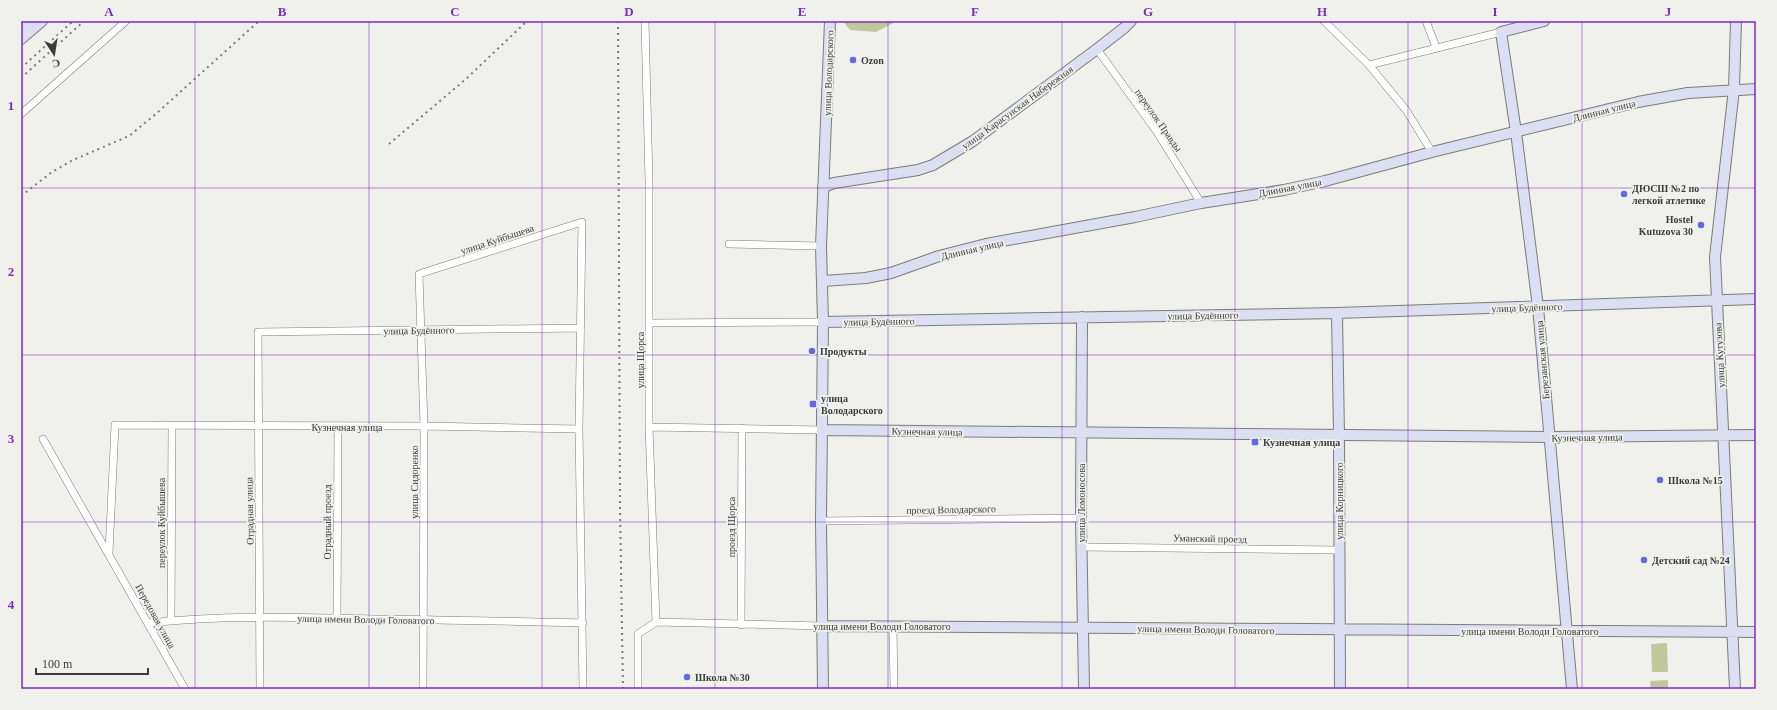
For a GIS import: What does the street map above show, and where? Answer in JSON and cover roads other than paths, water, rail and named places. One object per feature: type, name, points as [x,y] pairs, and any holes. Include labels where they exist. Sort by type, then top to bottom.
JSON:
[{"type":"street","points":[[21,28],[28,21]]},
{"type":"street","points":[[21,39],[42,21]]},
{"type":"street","points":[[21,114],[126,21]]},
{"type":"street","name":"улица Щорса","points":[[644,21],[649,182],[649,427],[656,622]]},
{"type":"street","name":"улица Володарского","points":[[823,689],[821,521],[823,281],[821,246],[830,21]]},
{"type":"street","name":"улица Карасунская Набережная","points":[[823,187],[834,183],[918,170],[933,165],[973,141],[1097,49],[1131,21]]},
{"type":"street","points":[[1324,21],[1369,64],[1406,110],[1432,152]]},
{"type":"street","points":[[1426,21],[1436,47]]},
{"type":"street","points":[[1369,64],[1544,21]]},
{"type":"street","name":"улица Кутузова","points":[[1735,689],[1734,631],[1715,257],[1734,89],[1736,21]]},
{"type":"street","name":"Березанская улица","points":[[1501,32],[1516,132],[1538,307],[1572,689]]},
{"type":"street","name":"переулок Правды","points":[[1097,49],[1157,132],[1201,203]]},
{"type":"street","name":"Длинная улица","points":[[823,281],[866,278],[891,273],[939,256],[986,244],[1135,217],[1201,203],[1284,190],[1638,102],[1688,93],[1734,89],[1756,89]]},
{"type":"street","name":"улица Куйбышева","points":[[419,274],[582,222],[580,328]]},
{"type":"street","points":[[729,244],[821,246]]},
{"type":"street","name":"улица Сидоренко","points":[[419,274],[424,426],[423,689]]},
{"type":"street","name":"улица Будённого","points":[[650,323],[823,322],[1337,313],[1756,299]]},
{"type":"street","name":"улица Корницкого","points":[[1337,313],[1340,689]]},
{"type":"street","name":"улица Ломоносова","points":[[1082,317],[1080,433],[1084,689]]},
{"type":"street","points":[[580,328],[579,429],[583,689]]},
{"type":"street","name":"улица Будённого","points":[[258,332],[580,328]]},
{"type":"street","name":"Отрадная улица","points":[[258,332],[260,689]]},
{"type":"street","name":"Кузнечная улица","points":[[109,553],[115,426],[424,426],[579,429]]},
{"type":"street","name":"переулок Куйбышева","points":[[171,620],[172,426]]},
{"type":"street","name":"Отрадный проезд","points":[[337,618],[338,427]]},
{"type":"street","name":"Кузнечная улица","points":[[649,427],[1080,433],[1549,437],[1756,435]]},
{"type":"street","name":"проезд Щорса","points":[[741,625],[742,428]]},
{"type":"street","name":"Передовая улица","points":[[43,439],[185,689]]},
{"type":"street","name":"проезд Володарского","points":[[821,521],[1081,518]]},
{"type":"street","name":"Уманский проезд","points":[[1081,547],[1339,550]]},
{"type":"street","name":"улица имени Володи Головатого","points":[[148,623],[171,620],[337,618],[583,624]]},
{"type":"street","points":[[638,689],[638,634],[656,622]]},
{"type":"street","name":"улица имени Володи Головатого","points":[[656,622],[741,625],[893,627],[1756,632]]},
{"type":"street","points":[[893,627],[894,689]]},
{"type":"railway","points":[[21,68],[73,21]]},
{"type":"railway","points":[[21,78],[84,21]]},
{"type":"railway","points":[[21,196],[52,172],[73,160],[129,136],[157,113],[259,21]]},
{"type":"railway","points":[[389,144],[466,79],[527,21]]},
{"type":"railway","points":[[618,21],[620,508],[623,689]]},
{"type":"place","name":"Ozon","points":[[853,60]]},
{"type":"place","name":"ДЮСШ №2 по легкой атлетике","points":[[1624,194]]},
{"type":"place","name":"Hostel Kutuzova 30","points":[[1701,225]]},
{"type":"place","name":"Продукты","points":[[812,351]]},
{"type":"place","name":"улица Володарского","points":[[813,404]]},
{"type":"place","name":"Кузнечная улица","points":[[1255,442]]},
{"type":"place","name":"Школа №15","points":[[1660,480]]},
{"type":"place","name":"Детский сад №24","points":[[1644,560]]},
{"type":"place","name":"Школа №30","points":[[687,677]]}]
